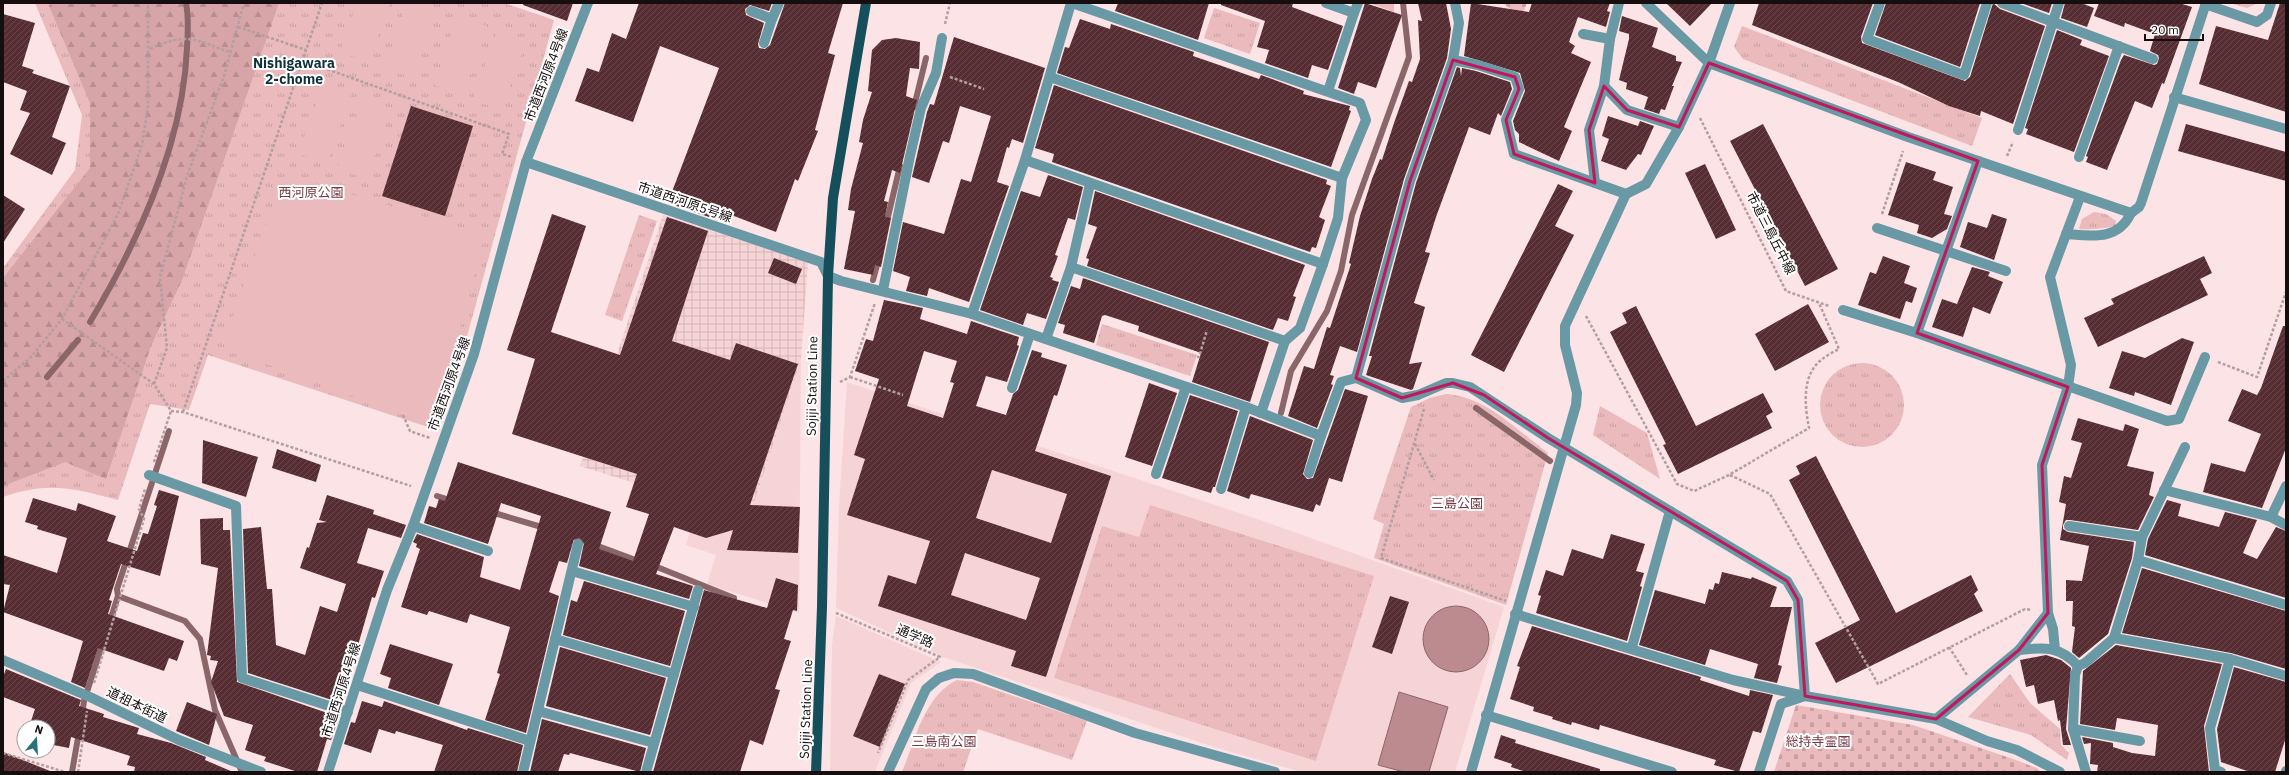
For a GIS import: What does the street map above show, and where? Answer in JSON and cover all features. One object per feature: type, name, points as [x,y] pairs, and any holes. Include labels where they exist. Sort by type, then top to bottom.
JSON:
[{"type":"main road","name":"Sojiji Station Line","points":[[816,772],[822,607],[828,276],[834,198],[866,3]]},
{"type":"street","name":"市道西河原4号線","points":[[328,772],[387,590],[413,526],[424,490],[474,354],[526,162],[588,3]]},
{"type":"street","points":[[764,43],[779,3]]},
{"type":"street","points":[[972,314],[1025,160],[1071,3],[1360,103],[1366,120],[1342,178],[1338,218],[1324,264],[1300,328],[1285,341],[1261,413]]},
{"type":"street","points":[[1326,3],[1356,8],[1328,91]]},
{"type":"street","points":[[1356,378],[1410,181],[1453,60],[1459,23],[1455,3]]},
{"type":"street","points":[[1595,183],[1589,130],[1604,86],[1610,40],[1619,3]]},
{"type":"street","points":[[1646,3],[1709,63],[1908,137],[2080,197],[2131,213]]},
{"type":"street","points":[[1471,772],[1563,445],[1576,405],[1577,393],[1565,345],[1565,326],[1576,298],[1626,194],[1646,184],[1679,127],[1709,63],[1730,3]]},
{"type":"street","points":[[1880,3],[1867,39],[1964,74],[1987,3]]},
{"type":"street","points":[[2002,3],[2153,59]]},
{"type":"street","points":[[2018,130],[2059,3]]},
{"type":"street","points":[[2066,234],[2101,237],[2113,233],[2128,220],[2131,213],[2139,208],[2174,96],[2206,4],[2257,22],[2266,15],[2271,3]]},
{"type":"street","points":[[751,12],[772,19]]},
{"type":"street","points":[[1583,34],[1610,40]]},
{"type":"street","points":[[883,290],[919,115],[936,73],[942,38]]},
{"type":"street","points":[[2079,157],[2119,46]]},
{"type":"street","points":[[1453,60],[1478,65],[1515,78],[1519,89],[1506,120],[1514,154],[1626,194]]},
{"type":"street","points":[[1050,77],[1342,178]]},
{"type":"street","points":[[1604,86],[1627,110],[1679,127]]},
{"type":"street","points":[[2174,96],[2286,129]]},
{"type":"street","points":[[1025,160],[1090,184],[1324,264]]},
{"type":"street","points":[[1917,333],[1978,161]]},
{"type":"street","name":"市道西河原5号線","points":[[526,162],[821,262],[828,276]]},
{"type":"street","points":[[1046,340],[1071,267],[1090,184]]},
{"type":"street","points":[[2055,650],[2053,629],[2048,613],[2042,465],[2068,387],[2071,365],[2050,277],[2080,197]]},
{"type":"street","points":[[1877,228],[2006,272]]},
{"type":"street","points":[[1071,267],[1285,341]]},
{"type":"street","points":[[828,276],[972,314],[1186,386],[1321,436]]},
{"type":"street","points":[[1843,310],[1917,333],[2167,421],[2179,419],[2205,357]]},
{"type":"street","points":[[1012,388],[1030,334]]},
{"type":"street","points":[[1309,473],[1341,382],[1356,378],[1402,398],[1408,398],[1446,383],[1453,382],[1470,387],[1670,511],[1787,581],[1798,600],[1805,696]]},
{"type":"street","points":[[1156,474],[1186,386]]},
{"type":"street","points":[[1221,489],[1246,407]]},
{"type":"street","points":[[2078,666],[2085,663],[2114,638],[2138,560],[2142,537],[2185,447]]},
{"type":"street","points":[[149,474],[236,506],[242,678],[348,712]]},
{"type":"street","points":[[2271,517],[2286,486]]},
{"type":"street","points":[[2164,490],[2271,517],[2286,524]]},
{"type":"street","points":[[1632,647],[1670,511]]},
{"type":"street","points":[[413,526],[488,552]]},
{"type":"street","points":[[2068,526],[2142,537]]},
{"type":"street","points":[[523,772],[578,544]]},
{"type":"street","points":[[2138,560],[2286,605]]},
{"type":"street","points":[[572,571],[694,606]]},
{"type":"street","points":[[646,772],[698,590]]},
{"type":"street","points":[[1517,610],[1733,680],[1805,696],[1936,719],[1987,741],[2017,750],[2060,772]]},
{"type":"street","points":[[1936,719],[2019,650],[2048,613]]},
{"type":"street","points":[[2114,638],[2230,659],[2286,676]]},
{"type":"street","points":[[555,639],[674,674]]},
{"type":"street","points":[[2019,650],[2040,647],[2055,650],[2069,656],[2078,666]]},
{"type":"street","points":[[2221,772],[2215,770],[2210,728],[2230,659]]},
{"type":"street","name":"道祖本街道","points":[[3,660],[89,696],[179,740],[261,772]]},
{"type":"street","points":[[2078,666],[2075,676],[2073,729],[2086,772]]},
{"type":"street","points":[[888,772],[926,689],[939,678],[954,673],[973,674],[1135,733],[1275,772]]},
{"type":"street","points":[[357,684],[530,741]]},
{"type":"street","points":[[1759,772],[1781,704],[1805,696]]},
{"type":"street","points":[[538,711],[654,743]]},
{"type":"street","points":[[1486,715],[1672,772]]},
{"type":"street","points":[[2073,729],[2140,741]]},
{"type":"path","points":[[3,381],[31,358],[62,319],[118,214],[142,144],[148,106],[150,49],[148,3]]},
{"type":"path","points":[[154,384],[167,348],[160,277],[187,176],[232,53],[244,3]]},
{"type":"path","points":[[183,412],[304,61],[306,50],[322,3]]},
{"type":"path","points":[[942,38],[950,3]]},
{"type":"path","points":[[238,27],[306,50]]},
{"type":"path","points":[[150,49],[167,40],[184,37],[200,41],[232,53]]},
{"type":"path","points":[[304,61],[509,134],[502,154],[526,162]]},
{"type":"path","points":[[936,73],[984,89]]},
{"type":"path","name":"市道三島丘中線","points":[[1691,102],[1786,291],[1843,310]]},
{"type":"path","points":[[2001,169],[2018,130]]},
{"type":"path","points":[[1877,228],[1908,137]]},
{"type":"path","points":[[825,390],[850,377],[879,292],[883,290]]},
{"type":"path","points":[[2205,357],[2257,377],[2286,292]]},
{"type":"path","points":[[1576,298],[1677,484],[1694,491],[1729,475],[1809,428],[1805,402],[1807,381],[1819,361],[1839,349],[1820,303]]},
{"type":"path","points":[[1197,357],[1199,357],[1212,316]]},
{"type":"path","points":[[62,319],[154,384],[171,411]]},
{"type":"path","points":[[850,377],[903,394]]},
{"type":"path","points":[[1428,391],[1381,558],[1517,610]]},
{"type":"path","points":[[171,411],[183,412],[424,490]]},
{"type":"path","points":[[78,772],[89,696],[144,519],[139,509],[149,474],[171,411]]},
{"type":"path","points":[[403,415],[410,430],[442,442]]},
{"type":"path","points":[[1414,444],[1434,480]]},
{"type":"path","points":[[1729,475],[1770,494],[1878,684],[2025,609],[2048,613]]},
{"type":"path","name":"通学路","points":[[822,607],[940,657],[908,680],[877,758]]},
{"type":"path","points":[[1949,647],[1974,688]]},
{"type":"path","points":[[3,753],[64,772]]},
{"type":"highlighted area","points":[[1453,60],[1515,77],[1519,89],[1506,120],[1514,154],[1595,183],[1589,130],[1604,86],[1627,110],[1679,127],[1709,63],[1978,161],[1917,333],[2068,387],[2042,465],[2048,613],[2019,650],[1936,719],[1805,696],[1798,600],[1787,581],[1548,438],[1484,395],[1453,383],[1402,398],[1356,378],[1410,181]]},
{"type":"shaded area","points":[[663,215],[808,262],[801,359],[749,519],[580,466]]},
{"type":"shaded area","points":[[801,359],[799,613],[707,584],[716,555],[686,545],[699,503],[749,519]]},
{"type":"shaded area","points":[[847,382],[1260,520],[1504,607],[1455,772],[1301,772],[1214,747],[943,657],[836,608],[839,506]]},
{"type":"shaded area","points":[[1456,606],[1468,609],[1479,616],[1486,627],[1489,639],[1486,651],[1479,662],[1468,669],[1456,672],[1444,669],[1433,662],[1426,651],[1423,639],[1426,627],[1433,616],[1444,609]]},
{"type":"shaded area","points":[[836,616],[941,662],[911,683],[875,772],[830,772],[832,645]]},
{"type":"shaded area","points":[[1399,692],[1448,707],[1429,772],[1404,772],[1378,765]]},
{"type":"green space","name":"西河原公園","points":[[35,3],[504,3],[554,20],[460,362],[437,430],[208,355],[189,410],[150,404],[118,500],[88,492],[60,488],[33,489],[3,497],[3,268],[75,170],[82,115]]},
{"type":"green space","points":[[51,3],[279,3],[182,280],[151,346],[106,479],[65,462],[3,486],[3,278],[90,168],[90,103],[49,6]]},
{"type":"green space","points":[[357,3],[390,3],[369,62],[340,52]]},
{"type":"green space","points":[[407,3],[422,3],[438,8],[413,78],[384,68]]},
{"type":"green space","points":[[1370,3],[1394,3],[1394,12]]},
{"type":"green space","points":[[1503,3],[1527,3],[1521,18]]},
{"type":"green space","points":[[2230,3],[2258,3],[2247,8]]},
{"type":"green space","points":[[1214,8],[1260,23],[1250,54],[1204,38]]},
{"type":"green space","points":[[458,16],[487,26],[463,95],[434,85]]},
{"type":"green space","points":[[1742,26],[1982,118],[1972,146],[1743,59],[1734,47]]},
{"type":"green space","points":[[497,31],[526,41],[502,110],[473,100]]},
{"type":"green space","points":[[323,85],[351,95],[327,164],[298,154]]},
{"type":"green space","points":[[362,99],[391,110],[366,179],[337,169]]},
{"type":"green space","points":[[285,174],[485,235],[460,328],[430,421],[403,415],[234,352],[227,331]]},
{"type":"green space","points":[[2094,212],[2106,214],[2116,221],[2115,226],[2097,229],[2079,229],[2082,219]]},
{"type":"green space","points":[[639,215],[657,221],[622,321],[605,315]]},
{"type":"green space","points":[[1102,324],[1197,355],[1190,376],[1096,345]]},
{"type":"green space","points":[[1862,363],[1878,366],[1892,375],[1901,389],[1904,405],[1901,421],[1892,435],[1878,444],[1862,447],[1846,444],[1832,435],[1823,421],[1820,405],[1823,389],[1832,375],[1846,366]]},
{"type":"green space","name":"三島公園","points":[[1446,394],[1460,396],[1488,408],[1513,425],[1548,453],[1506,605],[1374,558],[1384,524],[1373,519],[1411,407],[1430,398]]},
{"type":"green space","points":[[1600,406],[1647,433],[1660,479],[1593,435]]},
{"type":"green space","points":[[1150,505],[1374,576],[1316,761],[1054,678],[1102,526],[1139,537]]},
{"type":"green space","points":[[2010,674],[2030,703],[2060,729],[2061,745],[2069,753],[2067,760],[2031,735],[1968,717]]},
{"type":"green space","name":"三島南公園","points":[[957,680],[973,682],[1087,721],[1072,760],[978,729],[963,772],[902,772],[916,733],[929,708],[936,697],[946,687]]},
{"type":"green space","name":"総持寺霊園","points":[[1796,705],[1913,725],[2013,759],[2037,768],[2041,772],[1774,772]]},
{"type":"building","points":[[523,3],[573,3],[567,21],[523,5]]},
{"type":"building","points":[[639,3],[772,3],[769,11],[750,5],[745,9],[746,15],[764,23],[758,44],[759,48],[765,49],[770,45],[785,3],[843,3],[828,53],[835,55],[815,130],[818,131],[798,181],[795,179],[776,232],[721,211],[719,215],[714,213],[712,218],[671,204],[673,198],[670,197],[719,68],[660,46],[633,122],[575,101],[587,68],[599,72],[612,33],[626,39]]},
{"type":"building","points":[[1118,3],[1209,3],[1198,40],[1115,11]]},
{"type":"building","points":[[1221,3],[1293,3],[1292,7],[1343,26],[1328,70],[1312,65],[1308,78],[1265,63],[1269,50],[1257,47],[1265,21],[1221,5]]},
{"type":"building","points":[[1365,3],[1402,15],[1376,88],[1358,82],[1354,94],[1338,88]]},
{"type":"building","points":[[1418,3],[1446,3],[1451,29],[1447,58],[1404,179],[1357,352],[1340,346],[1330,375],[1334,376],[1331,384],[1333,385],[1317,428],[1288,416],[1304,366],[1314,369],[1327,327],[1330,328],[1351,264],[1349,263],[1360,216],[1372,179],[1380,159],[1382,160],[1409,81],[1412,82],[1420,59],[1418,20],[1422,21]]},
{"type":"building","points":[[1471,3],[1529,12],[1532,3],[1610,3],[1607,11],[1610,12],[1606,27],[1578,17],[1569,42],[1575,46],[1571,53],[1591,62],[1564,127],[1572,131],[1559,161],[1519,142],[1519,134],[1515,130],[1513,121],[1525,91],[1520,73],[1464,56]]},
{"type":"building","points":[[1666,3],[1712,3],[1690,26]]},
{"type":"building","points":[[1759,3],[1873,3],[1861,37],[1862,43],[1965,81],[1970,77],[1993,3],[2000,9],[2045,26],[2013,124],[1981,111],[1980,116],[1949,106],[1898,82],[1752,25]]},
{"type":"building","points":[[1886,3],[1980,3],[1960,67],[1875,35]]},
{"type":"building","points":[[2021,3],[2052,3],[2049,13]]},
{"type":"building","points":[[2065,3],[2081,3],[2094,8],[2087,27],[2061,18]]},
{"type":"building","points":[[2099,3],[2179,3],[2192,7],[2164,84],[2162,83],[2152,108],[2135,101],[2107,170],[2086,162],[2088,157],[2086,156],[2121,60],[2124,55],[2154,65],[2157,64],[2159,58],[2158,55],[2150,51],[2155,34],[2125,23],[2124,27],[2094,16]]},
{"type":"building","points":[[2280,3],[2286,3],[2286,112],[2199,84],[2216,26],[2268,40]]},
{"type":"building","points":[[3,14],[35,23],[22,66],[34,70],[32,73],[70,86],[52,137],[66,143],[52,175],[10,154],[30,113],[20,110],[27,91],[3,82]]},
{"type":"building","points":[[1622,16],[1658,28],[1652,47],[1676,56],[1676,61],[1682,62],[1672,86],[1674,86],[1665,110],[1661,109],[1659,114],[1644,109],[1648,97],[1626,89],[1627,83],[1619,80],[1629,39],[1629,34],[1619,31]]},
{"type":"building","points":[[1080,19],[1110,29],[1111,24],[1194,52],[1193,56],[1259,79],[1261,75],[1304,91],[1303,94],[1350,106],[1349,110],[1351,111],[1331,167],[1057,73],[1065,47],[1069,48]]},
{"type":"building","points":[[2057,30],[2082,40],[2080,45],[2109,56],[2074,152],[2026,134],[2028,129],[2025,128]]},
{"type":"building","points":[[954,37],[1045,68],[1023,143],[1012,139],[1009,148],[1007,147],[997,182],[1009,186],[969,302],[929,288],[927,296],[906,291],[910,277],[893,271],[903,222],[944,234],[961,179],[971,182],[991,116],[960,106],[949,143],[943,141],[929,183],[912,177],[927,112],[930,104],[934,105]]},
{"type":"building","points":[[896,38],[920,42],[919,69],[910,68],[906,96],[917,100],[900,173],[892,170],[884,201],[888,202],[885,217],[891,218],[881,267],[875,265],[873,275],[844,269],[855,211],[848,210],[851,189],[863,143],[859,142],[863,120],[872,92],[868,91],[872,50],[882,40]]},
{"type":"building","points":[[1457,67],[1460,68],[1461,76],[1462,68],[1476,71],[1510,82],[1512,89],[1501,116],[1498,113],[1490,135],[1469,127],[1436,217],[1425,252],[1430,253],[1414,303],[1425,307],[1409,364],[1422,362],[1413,389],[1411,390],[1366,375],[1372,356],[1369,356],[1416,183]]},
{"type":"building","points":[[1054,85],[1327,180],[1326,184],[1331,186],[1319,217],[1325,220],[1316,248],[1312,247],[1310,252],[1052,162],[1054,154],[1035,148]]},
{"type":"building","points":[[411,106],[473,126],[445,216],[382,196]]},
{"type":"building","points":[[1608,116],[1638,126],[1640,121],[1654,126],[1641,155],[1638,154],[1626,170],[1601,161],[1609,139],[1602,136]]},
{"type":"building","points":[[1763,124],[1838,269],[1805,286],[1730,141]]},
{"type":"building","points":[[2186,124],[2286,152],[2286,181],[2178,151]]},
{"type":"building","points":[[1906,162],[1936,172],[1933,180],[1953,187],[1944,214],[1952,216],[1947,229],[1932,238],[1917,233],[1919,225],[1888,215]]},
{"type":"building","points":[[1705,164],[1736,230],[1716,239],[1685,173]]},
{"type":"building","points":[[1048,175],[1083,187],[1075,220],[1068,218],[1055,255],[1058,256],[1050,277],[1053,278],[1052,280],[1059,282],[1046,319],[1027,313],[1023,325],[980,310],[1021,191],[1040,197]]},
{"type":"building","points":[[1558,184],[1573,191],[1555,226],[1574,235],[1504,372],[1471,355]]},
{"type":"building","points":[[1095,191],[1305,265],[1293,296],[1296,297],[1288,321],[1278,318],[1273,330],[1087,266],[1089,259],[1086,258],[1097,227],[1088,224]]},
{"type":"building","points":[[3,195],[25,209],[3,243]]},
{"type":"building","points":[[552,214],[586,226],[551,332],[620,355],[667,217],[708,231],[672,341],[730,360],[736,343],[798,364],[750,505],[800,507],[798,553],[727,550],[733,530],[706,538],[674,527],[656,574],[693,586],[689,599],[579,566],[584,543],[580,538],[574,539],[567,563],[559,561],[549,592],[559,596],[526,733],[485,720],[500,674],[497,673],[510,627],[470,614],[467,623],[429,611],[427,615],[401,607],[420,549],[416,547],[417,544],[413,542],[417,534],[484,557],[480,577],[520,590],[541,516],[501,503],[488,544],[424,523],[429,506],[436,508],[439,499],[445,501],[458,462],[611,512],[599,549],[633,561],[649,514],[626,507],[637,474],[512,434],[535,359],[507,350]]},
{"type":"building","points":[[1992,214],[2007,219],[1994,260],[1960,247],[1968,222],[1987,228]]},
{"type":"building","points":[[1883,256],[1910,266],[1904,283],[1917,288],[1912,303],[1906,301],[1900,319],[1858,305],[1870,272],[1876,274]]},
{"type":"building","points":[[2204,256],[2212,273],[2200,279],[2208,295],[2098,347],[2084,318],[2114,304],[2111,299]]},
{"type":"building","points":[[774,258],[802,269],[796,284],[768,273]]},
{"type":"building","points":[[1972,267],[1990,272],[1988,276],[2003,282],[1990,314],[1973,307],[1963,337],[1932,327],[1942,299],[1957,304]]},
{"type":"building","points":[[1083,278],[1269,342],[1250,402],[1192,382],[1201,353],[1138,331],[1139,326],[1105,315],[1102,316],[1094,343],[1063,333],[1065,325],[1058,323],[1071,286],[1080,289]]},
{"type":"building","points":[[884,300],[923,308],[920,319],[967,334],[971,321],[1019,337],[1017,345],[1019,346],[1007,382],[986,376],[976,406],[1006,415],[1013,394],[1018,390],[1032,350],[1042,353],[1041,357],[1067,365],[1057,396],[1054,395],[1035,451],[1111,476],[1046,677],[1011,666],[1016,651],[878,606],[888,575],[916,584],[930,541],[847,515],[865,459],[854,455],[879,379],[855,371],[866,339],[873,341]],"holes":[[[924,351],[957,361],[950,382],[954,383],[943,418],[907,406]],[[992,470],[1067,494],[1051,543],[976,518]],[[965,553],[1040,578],[1026,620],[951,595]]]},
{"type":"building","points":[[1808,304],[1829,342],[1775,371],[1755,334]]},
{"type":"building","points":[[1636,306],[1696,426],[1763,393],[1773,412],[1766,416],[1772,428],[1678,474],[1663,445],[1666,444],[1610,332],[1627,323],[1622,313]]},
{"type":"building","points":[[2283,326],[2286,326],[2286,448],[2262,508],[2203,492],[2211,463],[2245,472],[2261,434],[2228,421],[2242,389],[2257,395],[2261,388]]},
{"type":"building","points":[[2182,338],[2194,342],[2171,405],[2135,392],[2134,396],[2109,388],[2122,351],[2145,358]]},
{"type":"building","points":[[1149,383],[1177,393],[1152,466],[1125,457]]},
{"type":"building","points":[[1345,389],[1368,396],[1342,482],[1329,478],[1320,506],[1316,504],[1313,512],[1251,494],[1249,499],[1227,491],[1250,416],[1313,440],[1303,474],[1307,479],[1313,478]]},
{"type":"building","points":[[1190,395],[1238,411],[1215,487],[1213,487],[1211,493],[1162,478]]},
{"type":"building","points":[[2078,418],[2123,431],[2125,424],[2139,429],[2127,466],[2154,472],[2149,495],[2154,497],[2138,530],[2070,520],[2066,520],[2063,525],[2063,529],[2068,532],[2134,542],[2132,558],[2108,634],[2079,658],[2072,652],[2075,627],[2072,626],[2073,601],[2066,601],[2066,580],[2082,581],[2089,546],[2060,540],[2066,504],[2059,502],[2064,476],[2071,478],[2082,443],[2071,440]]},
{"type":"building","points":[[203,440],[258,457],[246,497],[202,483]]},
{"type":"building","points":[[277,449],[321,465],[316,482],[272,468]]},
{"type":"building","points":[[1816,456],[1896,613],[1971,575],[1978,590],[1974,594],[1983,611],[1836,683],[1815,643],[1860,620],[1789,480],[1800,474],[1796,466]]},
{"type":"building","points":[[159,490],[179,496],[160,576],[121,564],[109,600],[112,601],[108,614],[184,641],[177,661],[169,658],[164,671],[98,648],[85,688],[71,682],[83,641],[3,612],[10,585],[3,584],[3,555],[57,573],[67,538],[37,529],[38,526],[25,522],[33,498],[76,511],[78,503],[116,516],[107,541],[137,551],[143,533],[148,534],[157,506],[154,505]]},
{"type":"building","points":[[327,495],[374,510],[373,514],[406,525],[401,538],[368,528],[357,563],[384,571],[375,598],[372,597],[356,652],[348,649],[332,700],[248,673],[243,529],[261,527],[267,589],[272,589],[276,645],[305,655],[320,606],[337,612],[346,584],[300,568],[307,547],[309,548],[317,523],[327,522],[319,520]]},
{"type":"building","points":[[2167,500],[2181,504],[2178,516],[2219,527],[2225,512],[2257,520],[2243,553],[2257,559],[2276,527],[2286,531],[2286,598],[2145,555],[2148,539]]},
{"type":"building","points":[[223,518],[223,530],[230,530],[237,682],[339,717],[331,740],[327,739],[317,772],[298,772],[264,761],[266,757],[245,750],[253,725],[224,716],[211,682],[218,661],[210,660],[211,656],[207,655],[218,568],[201,564],[200,519]]},
{"type":"building","points":[[1611,534],[1645,544],[1636,571],[1644,573],[1640,586],[1642,587],[1627,641],[1536,613],[1541,596],[1538,595],[1546,570],[1563,576],[1572,549],[1603,559]]},
{"type":"building","points":[[2142,568],[2286,611],[2286,669],[2231,653],[2122,633]]},
{"type":"building","points":[[1722,572],[1751,579],[1752,577],[1777,587],[1770,607],[1792,607],[1778,665],[1782,666],[1777,683],[1754,678],[1758,664],[1710,649],[1705,665],[1639,645],[1655,590],[1705,604],[1709,589],[1713,590],[1715,583],[1719,584]]},
{"type":"building","points":[[776,578],[798,585],[797,611],[793,610],[784,639],[791,641],[775,689],[780,690],[763,745],[750,740],[740,772],[653,772],[704,590],[767,608]]},
{"type":"building","points":[[584,581],[685,611],[670,666],[563,635],[571,600],[577,602]]},
{"type":"building","points":[[1390,596],[1409,602],[1392,654],[1372,647]]},
{"type":"building","points":[[1532,626],[1701,677],[1700,680],[1749,696],[1750,690],[1773,695],[1761,733],[1753,731],[1739,772],[1714,765],[1716,760],[1600,725],[1599,730],[1572,722],[1571,725],[1552,719],[1553,717],[1533,711],[1534,707],[1510,699],[1520,667],[1517,666]]},
{"type":"building","points":[[390,644],[453,664],[439,705],[388,688],[391,678],[380,674]]},
{"type":"building","points":[[2116,645],[2222,664],[2204,726],[2209,772],[2097,772],[2098,765],[2090,764],[2091,743],[2084,744],[2082,737],[2113,743],[2113,747],[2132,753],[2155,756],[2158,725],[2117,718],[2115,730],[2080,724],[2083,671]]},
{"type":"building","points":[[560,647],[666,678],[650,735],[546,706]]},
{"type":"building","points":[[2046,655],[2061,660],[2071,668],[2066,729],[2071,745],[2063,745],[2060,720],[2058,721],[2054,700],[2038,704],[2034,685],[2026,687],[2020,660]]},
{"type":"building","points":[[2234,667],[2286,682],[2286,737],[2275,772],[2250,772],[2221,762],[2217,729]]},
{"type":"building","points":[[6,669],[81,700],[79,706],[104,714],[103,717],[139,728],[137,734],[171,743],[206,757],[205,760],[233,772],[134,772],[135,767],[127,765],[130,756],[71,737],[69,748],[56,746],[56,719],[32,719],[35,709],[3,697],[3,677]]},
{"type":"building","points":[[879,674],[905,684],[880,747],[853,736]]},
{"type":"building","points":[[362,701],[382,707],[384,701],[467,730],[468,728],[523,745],[517,772],[434,772],[443,745],[396,731],[395,734],[379,729],[371,753],[344,744],[351,722],[355,723]]},
{"type":"building","points":[[187,702],[217,714],[209,745],[176,731]]},
{"type":"building","points":[[542,719],[646,748],[640,772],[570,753],[569,755],[564,754],[558,772],[530,772]]},
{"type":"building","points":[[1501,735],[1516,740],[1515,743],[1600,769],[1600,772],[1526,772],[1511,767],[1512,764],[1494,758]]},
{"type":"building","points":[[3,752],[16,757],[16,759],[20,759],[50,771],[50,772],[3,772]]},
{"type":"waterway","points":[[90,322],[125,259],[141,225],[155,191],[167,155],[177,120],[184,84],[188,31],[188,14],[186,3]]},
{"type":"waterway","points":[[1281,413],[1291,371],[1327,311],[1341,271],[1352,215],[1409,57],[1403,3]]},
{"type":"waterway","points":[[914,107],[926,58]]},
{"type":"waterway","points":[[886,225],[900,166]]},
{"type":"waterway","points":[[873,280],[879,258]]},
{"type":"waterway","points":[[47,377],[78,340]]},
{"type":"waterway","points":[[1476,408],[1550,461]]},
{"type":"waterway","points":[[110,621],[118,596],[117,589],[169,431]]},
{"type":"waterway","points":[[437,496],[453,501]]},
{"type":"waterway","points":[[491,512],[545,528]]},
{"type":"waterway","points":[[571,536],[641,562]]},
{"type":"waterway","points":[[652,565],[734,598],[732,606]]},
{"type":"waterway","points":[[118,596],[185,621],[200,639],[215,710],[242,772]]},
{"type":"waterway","points":[[82,715],[84,701],[103,642]]},
{"type":"waterway","points":[[72,772],[79,732]]},
{"type":"district","name":"Nishigawara 2-chome","points":[[294,72]]}]
